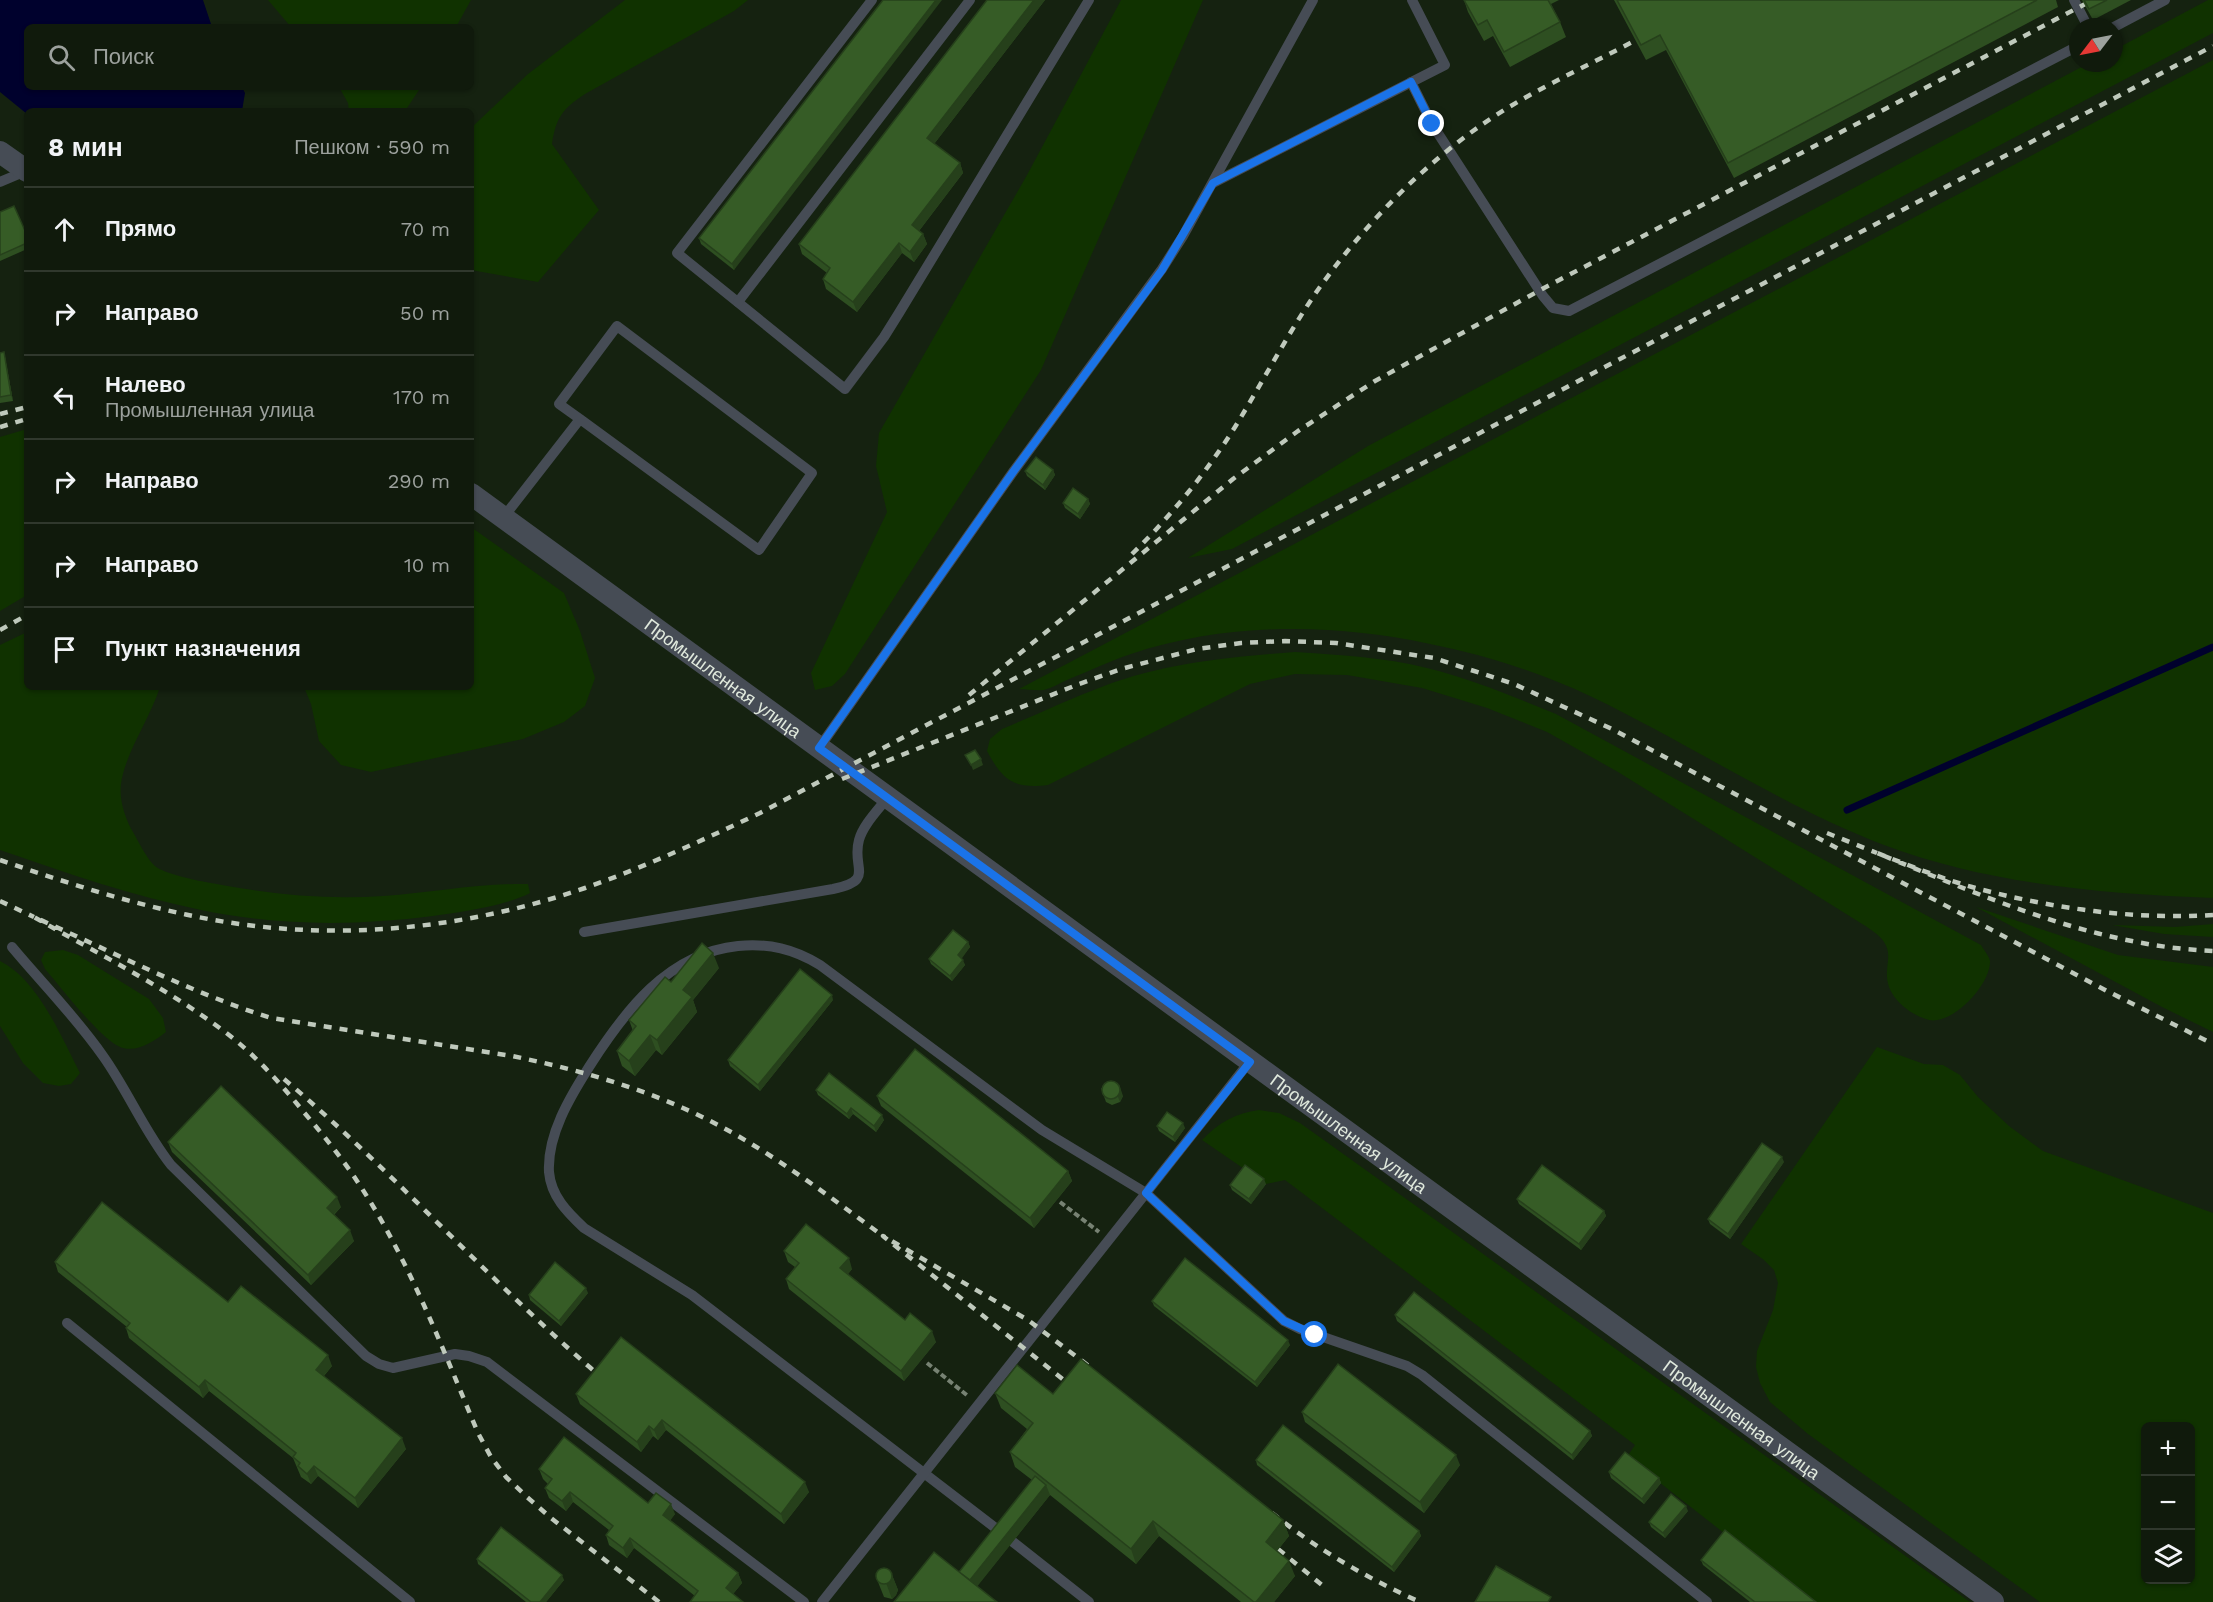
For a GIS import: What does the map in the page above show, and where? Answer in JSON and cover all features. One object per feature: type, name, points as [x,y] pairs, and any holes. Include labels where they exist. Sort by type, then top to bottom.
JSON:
[{"type":"street","points":[[0,152],[24,169]]},
{"type":"street","name":"Промышленная улица","points":[[474,496],[1994,1602]]},
{"type":"lane","points":[[872,0],[677,253],[845,389],[894,321],[1089,0]]},
{"type":"lane","points":[[738,302],[970,0]]},
{"type":"lane","points":[[819,748],[1013,472],[1162,270],[1213,183],[1313,0]]},
{"type":"lane","points":[[1213,183],[1445,65],[1412,0]]},
{"type":"lane","points":[[2074,0],[2083,18]]},
{"type":"lane","points":[[2123,22],[2165,0]]},
{"type":"lane","points":[[1411,82],[1432,124],[1543,296],[1553,308],[1569,311],[2069,51]]},
{"type":"lane","points":[[0,182],[24,172]]},
{"type":"lane","points":[[617,326],[812,473],[759,550],[580,419],[559,404],[617,326]]},
{"type":"lane","points":[[503,518],[580,419]]},
{"type":"lane","points":[[584,932],[833,889],[853,883],[858,878],[860,869],[857,848],[859,838],[888,797]]},
{"type":"lane","points":[[1002,1533],[692,1295],[584,1228],[554,1195],[549,1172],[551,1148],[570,1098],[620,1022],[655,984],[676,967],[698,955],[724,947],[754,944],[779,947],[801,954],[820,965],[1042,1130],[1146,1193],[1284,1321],[1300,1329],[1407,1366],[1422,1375],[1707,1602]]},
{"type":"lane","points":[[12,947],[103,1055],[133,1101],[154,1144],[171,1165],[366,1356],[379,1364],[393,1368],[455,1354],[487,1362],[804,1602]]},
{"type":"lane","points":[[822,1602],[1250,1062]]},
{"type":"lane","points":[[67,1323],[410,1602]]},
{"type":"lane","points":[[1013,1542],[1089,1602]]},
{"type":"path","points":[[1060,1202],[1109,1239]]},
{"type":"path","points":[[927,1363],[978,1404]]},
{"type":"green space","points":[[268,0],[471,0],[458,24],[288,24]]},
{"type":"green space","points":[[625,0],[748,0],[734,11],[585,94],[561,115],[552,144],[599,210],[538,282],[474,271],[474,125],[528,74]]},
{"type":"green space","points":[[1121,0],[1203,0],[1041,370],[845,674],[832,686],[815,690],[811,673],[887,512],[876,466],[879,433],[1027,175]]},
{"type":"green space","points":[[2208,0],[2213,0],[2213,33],[1232,549],[1188,558],[1368,446],[2072,72],[2123,72],[2123,45]]},
{"type":"green space","points":[[2213,60],[2213,898],[2130,894],[2046,885],[1964,869],[1923,858],[1884,845],[1809,812],[1573,688],[1492,659],[1451,648],[1393,637],[1318,629],[1242,631],[1205,636],[1131,654],[1044,690],[1019,689]]},
{"type":"green space","points":[[341,90],[419,90],[407,108],[349,108]]},
{"type":"green space","points":[[24,430],[24,597],[0,611],[0,437]]},
{"type":"green space","points":[[474,529],[564,593],[580,631],[595,678],[585,706],[564,722],[523,739],[371,772],[341,765],[319,741],[311,704],[305,690],[474,690]]},
{"type":"green space","points":[[24,633],[24,690],[159,690],[127,760],[121,784],[121,796],[130,827],[149,859],[159,869],[190,879],[232,887],[318,897],[383,896],[509,884],[528,884],[530,893],[496,905],[433,916],[375,922],[288,922],[201,910],[150,898],[0,850],[0,645]]},
{"type":"green space","points":[[1295,652],[1345,655],[1411,664],[1477,683],[1556,714],[1981,945],[1990,961],[1984,981],[1969,1001],[1949,1016],[1939,1020],[1922,1018],[1908,1010],[1891,992],[1887,977],[1886,946],[1869,928],[1618,772],[1547,732],[1487,708],[1422,688],[1347,675],[1295,674],[1250,684],[1048,785],[1026,786],[1011,781],[999,770],[987,751],[990,739],[1002,729],[1078,696],[1127,678],[1198,662]]},
{"type":"green space","points":[[1976,907],[2118,955],[2213,967],[2213,1032],[2162,1007]]},
{"type":"green space","points":[[2213,924],[2213,937],[2164,934],[2112,925],[2175,927]]},
{"type":"green space","points":[[63,950],[78,955],[149,999],[163,1018],[166,1032],[140,1047],[129,1049],[115,1044],[82,1013],[45,969],[41,960],[45,952]]},
{"type":"green space","points":[[0,961],[26,981],[47,1010],[80,1073],[71,1084],[59,1086],[43,1083],[23,1063],[0,1026]]},
{"type":"green space","points":[[1877,1047],[1924,1064],[1943,1065],[1960,1075],[1978,1097],[2009,1126],[2043,1151],[2213,1213],[2213,1602],[2040,1602],[1808,1434],[1770,1402],[1760,1383],[1756,1367],[1757,1351],[1773,1310],[1778,1283],[1774,1270],[1741,1244]]},
{"type":"green space","points":[[1259,1110],[1279,1113],[1300,1123],[1970,1602],[1812,1602],[1627,1457],[1635,1445],[1285,1180],[1266,1184],[1202,1140],[1228,1120]]},
{"type":"water","points":[[0,0],[203,0],[211,24],[24,24],[24,90],[244,90],[245,93],[242,108],[24,108],[24,112],[0,92]]},
{"type":"building","points":[[883,0],[936,0],[732,264],[699,238]]},
{"type":"building","points":[[987,0],[1034,0],[927,138],[960,163],[912,225],[923,234],[910,252],[899,243],[853,302],[823,279],[830,268],[799,244]]},
{"type":"building","points":[[1464,0],[1548,0],[1560,22],[1504,52],[1487,20],[1478,25]]},
{"type":"building","points":[[1617,0],[2037,0],[1728,163],[1660,35],[1641,45]]},
{"type":"building","points":[[2084,0],[2107,0],[2089,9]]},
{"type":"building","points":[[14,206],[24,228],[24,244],[0,255],[0,212]]},
{"type":"building","points":[[4,352],[11,395],[0,397],[0,353]]},
{"type":"building","points":[[1036,457],[1053,470],[1043,485],[1025,471]]},
{"type":"building","points":[[1073,488],[1088,499],[1078,514],[1063,503]]},
{"type":"building","points":[[975,750],[981,759],[971,765],[965,755]]},
{"type":"building","points":[[953,930],[968,942],[958,955],[963,960],[950,976],[929,959]]},
{"type":"building","points":[[702,943],[713,953],[683,990],[692,997],[657,1040],[650,1035],[629,1061],[617,1051],[636,1026],[629,1020],[665,977],[671,982]]},
{"type":"building","points":[[800,969],[832,995],[758,1085],[728,1060]]},
{"type":"building","points":[[915,1049],[1068,1171],[1030,1218],[877,1096]]},
{"type":"building","points":[[829,1073],[882,1115],[874,1126],[851,1108],[847,1114],[816,1090]]},
{"type":"building","points":[[1107,1081],[1115,1081],[1120,1086],[1118,1097],[1107,1099],[1102,1094],[1102,1086]]},
{"type":"building","points":[[221,1086],[337,1197],[327,1208],[350,1230],[308,1275],[168,1142]]},
{"type":"building","points":[[1167,1112],[1183,1123],[1173,1137],[1157,1126]]},
{"type":"building","points":[[1762,1143],[1782,1157],[1728,1234],[1708,1219]]},
{"type":"building","points":[[1245,1165],[1264,1179],[1249,1199],[1230,1185]]},
{"type":"building","points":[[1542,1165],[1604,1211],[1579,1244],[1517,1199]]},
{"type":"building","points":[[102,1202],[228,1302],[241,1286],[328,1355],[316,1370],[402,1438],[355,1498],[314,1466],[307,1474],[298,1466],[300,1463],[293,1457],[296,1453],[205,1380],[199,1387],[126,1328],[130,1323],[55,1262]]},
{"type":"building","points":[[806,1224],[849,1258],[840,1268],[905,1320],[910,1313],[932,1331],[901,1371],[786,1279],[799,1263],[784,1251]]},
{"type":"building","points":[[1185,1258],[1288,1340],[1255,1382],[1152,1301]]},
{"type":"building","points":[[555,1262],[586,1288],[559,1321],[529,1295]]},
{"type":"building","points":[[1414,1292],[1590,1431],[1572,1455],[1395,1315]]},
{"type":"building","points":[[621,1337],[805,1482],[781,1514],[662,1420],[654,1430],[649,1426],[637,1442],[576,1394]]},
{"type":"building","points":[[1081,1359],[1283,1520],[1266,1542],[1289,1561],[1256,1602],[1153,1521],[1131,1549],[1010,1452],[1033,1423],[995,1393],[1017,1365],[1053,1394]]},
{"type":"building","points":[[1338,1364],[1456,1455],[1420,1502],[1302,1412]]},
{"type":"building","points":[[1283,1425],[1419,1531],[1392,1567],[1256,1460]]},
{"type":"building","points":[[564,1437],[648,1503],[656,1493],[671,1504],[663,1515],[738,1573],[726,1588],[743,1602],[690,1602],[698,1591],[630,1538],[623,1548],[606,1535],[613,1526],[570,1492],[562,1501],[545,1488],[552,1479],[539,1469]]},
{"type":"building","points":[[1625,1452],[1659,1478],[1642,1499],[1609,1472]]},
{"type":"building","points":[[1035,1476],[1046,1485],[970,1580],[959,1572]]},
{"type":"building","points":[[1671,1494],[1686,1506],[1663,1533],[1649,1522]]},
{"type":"building","points":[[501,1527],[562,1575],[540,1602],[531,1602],[477,1559]]},
{"type":"building","points":[[1725,1530],[1816,1602],[1755,1602],[1701,1560]]},
{"type":"building","points":[[934,1552],[997,1602],[894,1602]]},
{"type":"building","points":[[1496,1566],[1551,1597],[1548,1602],[1475,1602]]},
{"type":"building","points":[[884,1568],[892,1576],[884,1584],[876,1576]]},
{"type":"waterway","points":[[1847,810],[2213,647]]},
{"type":"railway","points":[[969,695],[1233,479],[1298,431],[1375,381],[1544,288],[2087,3]]},
{"type":"railway","points":[[1132,554],[1174,509],[1212,461],[1315,294],[1350,247],[1390,203],[1457,143],[1498,114],[1537,91],[1636,40]]},
{"type":"railway","points":[[0,860],[160,909],[261,927],[308,930],[401,928],[448,922],[540,902],[607,880],[674,853],[760,813],[2213,46]]},
{"type":"railway","points":[[0,414],[24,408]]},
{"type":"railway","points":[[0,427],[24,420]]},
{"type":"railway","points":[[0,630],[24,617]]},
{"type":"railway","points":[[842,779],[1079,684],[1121,669],[1197,649],[1241,643],[1285,641],[1336,643],[1434,658],[1514,684],[1612,729],[2107,991],[2213,1044]]},
{"type":"railway","points":[[1827,833],[1877,853]]},
{"type":"railway","points":[[2213,915],[2122,914],[2031,901],[1960,883],[1877,853],[2041,917],[2125,940],[2213,951]]},
{"type":"railway","points":[[0,901],[34,917]]},
{"type":"railway","points":[[659,1602],[551,1518],[506,1477],[491,1457],[478,1433],[407,1268],[390,1236],[347,1166],[277,1080],[239,1043],[206,1018],[134,973],[34,917],[181,984],[271,1018],[512,1056],[577,1071],[642,1091],[710,1121],[761,1150],[883,1236]]},
{"type":"railway","points":[[284,1079],[365,1152],[521,1304],[601,1377]]},
{"type":"railway","points":[[1075,1389],[883,1236],[1028,1320],[1094,1370]]},
{"type":"railway","points":[[1272,1513],[1343,1562],[1420,1602]]},
{"type":"railway","points":[[1278,1549],[1322,1585]]},
{"type":"route","points":[[1315,1335],[1284,1321],[1146,1193],[1250,1062],[819,748],[1013,472],[1162,270],[1213,183],[1411,82],[1432,124]]}]
